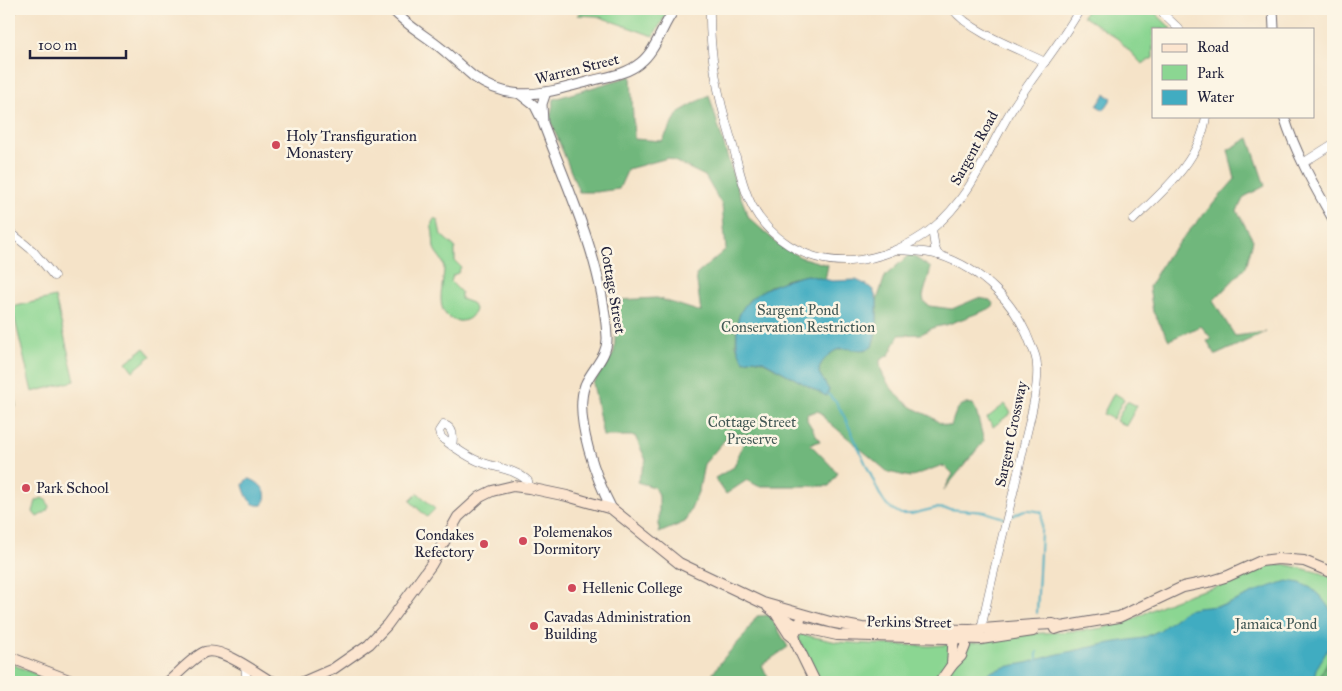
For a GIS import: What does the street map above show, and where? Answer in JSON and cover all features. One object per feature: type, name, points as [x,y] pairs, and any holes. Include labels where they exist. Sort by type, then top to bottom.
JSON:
[{"type":"main road","points":[[303,682],[333,669],[369,644],[400,608],[433,562],[453,525],[474,502],[486,493],[513,486],[530,488],[568,496],[612,510]]},
{"type":"main road","name":"Cottage Street","points":[[612,510],[679,563],[720,582]]},
{"type":"main road","name":"Perkins Street","points":[[763,603],[797,626],[842,636],[966,634],[991,638],[1098,622],[1118,616],[1183,587],[1228,576],[1260,561],[1278,559],[1297,560],[1316,565],[1333,573]]},
{"type":"main road","name":"Perkins Street","points":[[720,582],[763,603],[857,628],[954,634]]},
{"type":"main road","points":[[777,614],[789,634],[795,639]]},
{"type":"main road","points":[[803,615],[797,626],[796,648],[815,682]]},
{"type":"main road","name":"Perkins Street","points":[[966,634],[980,630],[1033,624],[1053,624],[1061,627]]},
{"type":"main road","points":[[952,665],[954,634]]},
{"type":"main road","points":[[940,682],[952,665],[962,656],[966,634]]},
{"type":"main road","points":[[168,682],[205,652],[214,651],[275,682]]},
{"type":"main road","points":[[9,657],[74,682]]},
{"type":"street","points":[[9,12],[13,9]]},
{"type":"street","name":"Warren Street","points":[[392,9],[410,26],[441,48],[476,78],[497,88],[521,95],[546,92],[628,70],[638,65],[647,55],[675,9]]},
{"type":"street","name":"Sargent Road","points":[[710,9],[710,33],[715,72],[726,125],[746,193],[755,212],[765,226],[793,248],[823,259],[840,261],[858,260],[897,250],[932,229],[957,204],[967,191],[998,132],[1080,9]]},
{"type":"street","points":[[953,9],[964,21],[976,28],[1045,62]]},
{"type":"street","points":[[1158,9],[1178,28]]},
{"type":"street","points":[[1273,9],[1274,28]]},
{"type":"street","name":"Cottage Street","points":[[543,123],[542,104],[546,92]]},
{"type":"street","name":"Cottage Street","points":[[521,95],[535,106],[577,207],[588,241],[604,309],[607,336],[606,348],[584,387],[582,412],[594,469],[603,494],[612,510]]},
{"type":"street","points":[[1133,220],[1188,162],[1197,147],[1205,118]]},
{"type":"street","points":[[1285,118],[1289,133],[1303,163],[1332,216]]},
{"type":"street","points":[[1303,163],[1333,144]]},
{"type":"street","points":[[932,229],[938,255]]},
{"type":"street","points":[[9,231],[33,251],[54,276]]},
{"type":"street","name":"Sargent Crossway","points":[[897,250],[924,252],[955,261],[998,290],[1016,311],[1026,329],[1038,365],[1037,383],[1029,423],[980,630]]},
{"type":"street","points":[[452,446],[477,460],[517,473],[528,481],[530,488]]},
{"type":"street","points":[[245,666],[247,682]]},
{"type":"green space","points":[[586,9],[670,9],[653,36],[597,16],[577,15]]},
{"type":"green space","points":[[1087,9],[1151,9],[1171,28],[1152,28],[1152,59],[1142,64],[1118,39],[1083,16]]},
{"type":"green space","name":"Cottage Street Preserve","points":[[631,76],[634,139],[662,141],[679,112],[709,95],[735,182],[749,218],[776,242],[800,257],[828,265],[825,280],[808,275],[788,279],[770,286],[749,300],[740,313],[737,323],[736,345],[744,361],[754,359],[762,361],[827,396],[829,390],[819,373],[821,363],[830,354],[840,349],[867,350],[874,341],[877,328],[877,300],[885,276],[910,254],[931,268],[923,296],[924,302],[929,306],[952,309],[978,298],[990,300],[994,305],[989,309],[946,325],[935,327],[921,334],[899,335],[889,355],[880,360],[883,374],[895,393],[912,407],[942,424],[951,426],[960,406],[963,404],[973,404],[984,441],[944,490],[953,474],[946,467],[940,466],[910,477],[888,472],[824,418],[822,413],[817,411],[807,414],[807,420],[820,441],[810,444],[838,473],[829,486],[758,486],[747,480],[726,494],[715,478],[734,467],[747,434],[730,434],[704,464],[699,490],[685,522],[659,533],[659,497],[654,487],[637,482],[646,460],[635,436],[603,436],[593,383],[614,353],[618,300],[657,298],[701,312],[696,275],[726,249],[722,205],[705,176],[668,158],[628,169],[619,189],[579,192],[550,119],[554,99]]},
{"type":"green space","points":[[1249,138],[1265,186],[1244,197],[1237,211],[1253,240],[1246,267],[1213,301],[1235,336],[1266,332],[1216,355],[1207,341],[1212,339],[1201,326],[1169,340],[1153,312],[1149,287],[1167,256],[1235,179],[1228,150]]},
{"type":"green space","points":[[435,218],[438,221],[441,235],[455,247],[455,261],[461,267],[458,273],[453,275],[451,282],[461,292],[461,299],[472,303],[475,309],[470,318],[465,320],[460,321],[450,318],[443,310],[441,295],[444,268],[443,262],[434,246],[432,224]]},
{"type":"green space","points":[[55,297],[75,381],[32,392],[12,307]]},
{"type":"green space","points":[[9,347],[16,407],[9,407]]},
{"type":"green space","points":[[144,348],[151,356],[133,371],[126,362]]},
{"type":"green space","points":[[1114,393],[1124,399],[1113,419],[1103,414]]},
{"type":"green space","points":[[1127,401],[1137,406],[1126,426],[1116,421]]},
{"type":"green space","points":[[1005,404],[1011,413],[993,427],[987,418]]},
{"type":"green space","points":[[418,493],[435,509],[427,517],[410,501]]},
{"type":"green space","points":[[42,498],[47,501],[49,507],[46,512],[37,517],[33,512],[36,501]]},
{"type":"green space","name":"Jamaica Pond","points":[[1284,564],[1321,573],[1333,578],[1333,682],[820,682],[798,638],[800,634],[837,642],[929,646],[983,642],[1028,634],[1103,628],[1133,619],[1190,594],[1226,584],[1260,568]]},
{"type":"green space","points":[[770,615],[788,647],[762,665],[770,682],[707,682],[723,659],[744,636],[757,616]]},
{"type":"green space","points":[[1333,651],[1333,682],[1319,682],[1321,674]]},
{"type":"green space","points":[[9,663],[56,682],[9,682]]},
{"type":"water","points":[[1105,94],[1112,98],[1104,110],[1097,106]]},
{"type":"water","points":[[807,275],[832,281],[856,280],[873,290],[877,300],[877,328],[872,347],[860,350],[843,349],[832,352],[821,365],[819,373],[829,390],[826,396],[763,361],[754,359],[744,361],[737,345],[739,316],[752,298],[773,285]]},
{"type":"water","points":[[250,479],[264,489],[265,501],[262,505],[254,504],[247,497],[243,485],[246,480]]},
{"type":"water","name":"Jamaica Pond","points":[[1287,581],[1300,583],[1311,588],[1321,597],[1333,613],[1333,641],[1316,669],[1313,682],[978,682],[990,672],[1005,667],[1110,643],[1143,638],[1160,630],[1186,610],[1226,605],[1260,590]]},
{"type":"waterway","points":[[828,394],[836,402],[845,418],[879,493],[887,506],[901,514],[911,514],[936,508],[985,512],[1004,518]]},
{"type":"waterway","points":[[1013,516],[1024,510],[1042,512],[1037,613]]},
{"type":"waterway","points":[[1037,652],[1037,660]]},
{"type":"place","name":"Holy Transfiguration Monastery","points":[[276,145]]},
{"type":"place","name":"Park School","points":[[26,488]]},
{"type":"place","name":"Polemenakos Dormitory","points":[[523,541]]},
{"type":"place","name":"Condakes Refectory","points":[[484,544]]},
{"type":"place","name":"Hellenic College","points":[[572,588]]},
{"type":"place","name":"Cavadas Administration Building","points":[[534,626]]},
{"type":"park label","name":"Sargent Pond Conservation Restriction","points":[[798,318]]}]
